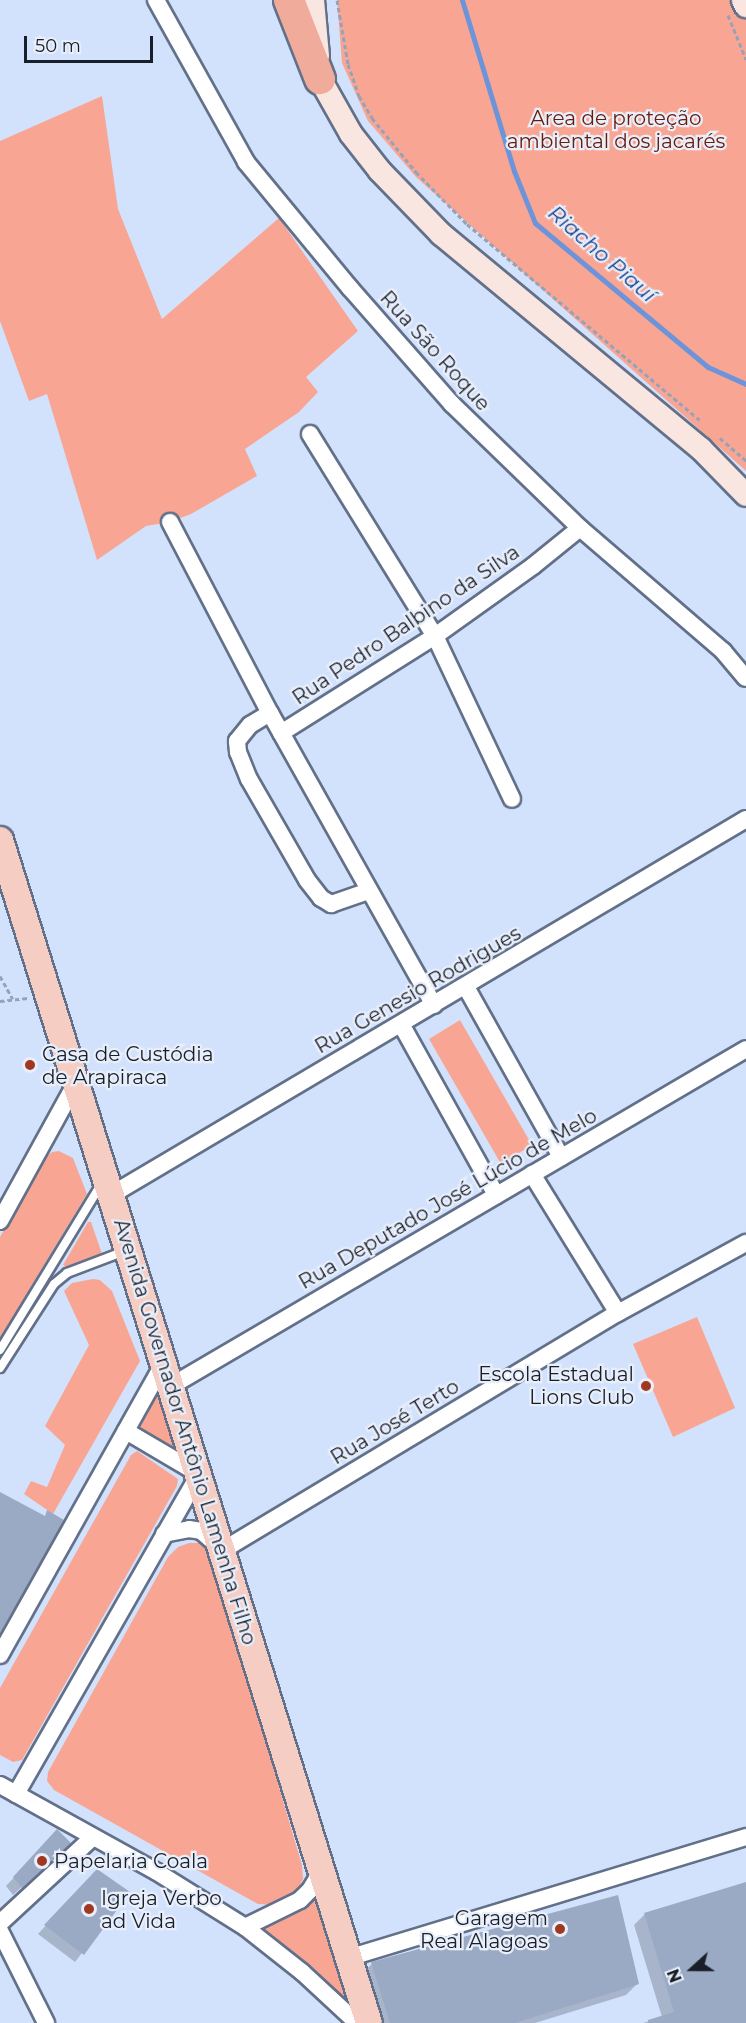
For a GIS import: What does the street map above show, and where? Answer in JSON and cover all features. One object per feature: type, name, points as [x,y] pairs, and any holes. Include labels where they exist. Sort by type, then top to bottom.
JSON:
[{"type":"highway","points":[[289,0],[320,79]]},
{"type":"main road","points":[[298,0],[320,79],[351,134],[380,171],[441,234],[701,449],[746,495]]},
{"type":"main road","points":[[313,0],[320,79]]},
{"type":"main road","name":"Avenida Governador Antônio Lamenha Filho","points":[[0,840],[8,894],[49,997],[351,1957],[369,2023]]},
{"type":"street","name":"Rua São Roque","points":[[156,0],[246,162],[350,288],[452,404],[580,528],[723,651],[746,678]]},
{"type":"street","points":[[310,435],[435,636],[512,799]]},
{"type":"street","points":[[170,522],[281,733],[434,1005]]},
{"type":"street","name":"Rua Pedro Balbino da Silva","points":[[281,733],[435,636],[533,566],[580,528]]},
{"type":"street","points":[[270,712],[250,725],[237,741],[238,752],[249,778],[307,880],[321,898],[332,904],[368,891]]},
{"type":"street","name":"Rua Genesio Rodrigues","points":[[108,1186],[466,987],[746,819]]},
{"type":"street","points":[[466,987],[561,1157]]},
{"type":"street","points":[[401,1024],[496,1195]]},
{"type":"street","name":"Rua Deputado José Lúcio de Melo","points":[[167,1375],[496,1195],[746,1049]]},
{"type":"street","points":[[0,1221],[76,1083]]},
{"type":"street","points":[[532,1174],[618,1313]]},
{"type":"street","name":"Rua José Terto","points":[[222,1550],[618,1313],[746,1242]]},
{"type":"street","points":[[0,1655],[126,1431],[167,1375]]},
{"type":"street","points":[[16,1794],[199,1474],[126,1431]]},
{"type":"street","points":[[164,1534],[189,1529],[201,1531],[222,1550]]},
{"type":"street","points":[[0,1785],[157,1872],[245,1927],[302,1972],[357,2023]]},
{"type":"street","points":[[351,1957],[746,1837]]},
{"type":"street","points":[[0,1923],[92,1838]]},
{"type":"street","points":[[245,1927],[300,1900],[310,1890],[322,1870]]},
{"type":"street","points":[[0,1931],[46,2023]]},
{"type":"lane","points":[[0,1350],[108,1186]]},
{"type":"lane","points":[[0,1368],[54,1284],[68,1273],[128,1250]]},
{"type":"path","points":[[337,0],[348,64],[359,96],[372,118],[416,172],[467,224],[704,424]]},
{"type":"path","points":[[738,5],[746,59]]},
{"type":"path","points":[[712,431],[746,461]]},
{"type":"path","points":[[0,976],[14,999]]},
{"type":"path","points":[[0,1001],[49,997]]},
{"type":"green space","name":"Area de proteção ambiental dos jacarés","points":[[337,0],[746,0],[746,471],[416,177],[368,121],[342,63]]},
{"type":"green space","points":[[102,96],[118,209],[162,319],[279,218],[358,331],[306,377],[318,392],[299,412],[245,449],[257,476],[191,514],[170,522],[146,526],[97,560],[47,394],[29,401],[0,321],[0,141]]},
{"type":"green space","points":[[460,1020],[532,1145],[501,1164],[429,1039]]},
{"type":"green space","points":[[59,1151],[73,1158],[87,1194],[0,1338],[0,1237],[42,1161],[52,1152]]},
{"type":"green space","points":[[88,1222],[91,1222],[102,1254],[68,1268],[63,1265]]},
{"type":"green space","points":[[100,1280],[112,1291],[140,1361],[53,1514],[24,1494],[31,1481],[47,1487],[65,1445],[45,1426],[89,1345],[64,1291],[72,1283]]},
{"type":"green space","points":[[697,1317],[735,1408],[673,1437],[633,1344]]},
{"type":"green space","points":[[164,1363],[199,1474],[126,1431]]},
{"type":"green space","points":[[137,1451],[178,1479],[177,1486],[22,1760],[13,1762],[0,1755],[0,1688],[131,1455]]},
{"type":"green space","points":[[189,1543],[202,1543],[210,1553],[302,1865],[303,1879],[297,1891],[274,1905],[258,1904],[54,1790],[47,1781],[48,1772],[168,1557],[178,1547]]},
{"type":"green space","points":[[322,1870],[369,2023],[245,1927],[300,1900]]},
{"type":"building","points":[[0,1492],[45,1516],[47,1510],[64,1520],[0,1634]]},
{"type":"building","name":"Papelaria Coala","points":[[57,1829],[71,1843],[22,1888],[13,1877]]},
{"type":"building","name":"Igreja Verbo ad Vida","points":[[97,1869],[130,1892],[84,1955],[44,1925]]},
{"type":"building","points":[[746,1882],[746,2023],[648,2023],[648,2020],[674,2012],[644,1913]]},
{"type":"building","name":"Garagem Real Alagoas","points":[[618,1895],[639,1984],[515,2023],[390,2023],[371,1962]]},
{"type":"waterway","name":"Riacho Piauí","points":[[462,0],[514,171],[535,223],[708,367],[746,384]]},
{"type":"place","name":"Casa de Custódia de Arapiraca","points":[[30,1065]]},
{"type":"place","name":"Escola Estadual Lions Club","points":[[646,1386]]},
{"type":"place","name":"Papelaria Coala","points":[[42,1861]]},
{"type":"place","name":"Igreja Verbo ad Vida","points":[[89,1909]]},
{"type":"place","name":"Garagem Real Alagoas","points":[[560,1929]]}]
